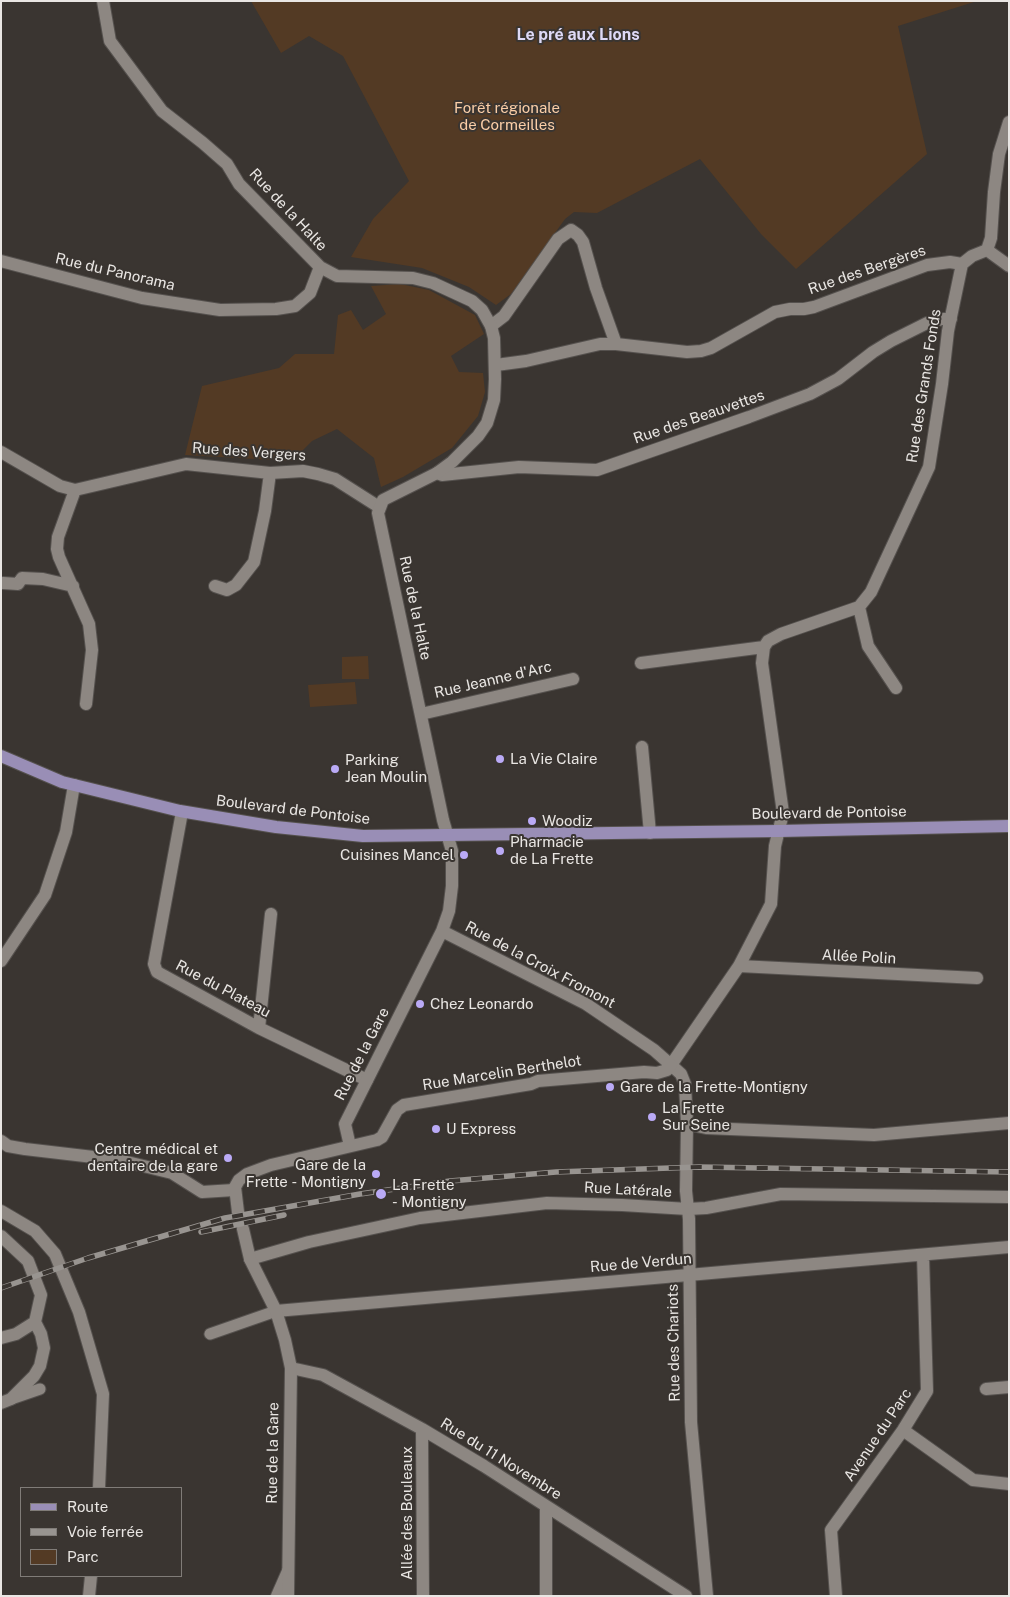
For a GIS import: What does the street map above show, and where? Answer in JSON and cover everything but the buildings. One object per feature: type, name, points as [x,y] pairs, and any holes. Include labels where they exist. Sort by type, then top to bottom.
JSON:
[{"type":"main road","name":"Boulevard de Pontoise","points":[[1,756],[62,782],[182,812],[326,833],[371,836],[427,836],[447,834],[779,831],[1009,826]]},
{"type":"street","name":"Rue de la Halte","points":[[103,1],[110,41],[162,111],[227,164],[239,184],[320,267],[337,276],[413,278],[433,283],[472,301],[482,310],[491,326],[496,365],[494,400],[487,423],[478,436],[437,473],[389,496],[383,500],[379,507],[379,521],[447,834]]},
{"type":"street","points":[[962,264],[972,256],[987,250],[991,238],[999,154],[1009,122]]},
{"type":"street","points":[[491,326],[504,316],[558,239],[571,230],[583,242],[596,288],[616,344]]},
{"type":"street","points":[[987,250],[1009,266]]},
{"type":"street","name":"Rue du Panorama","points":[[1,261],[142,298],[220,310],[276,309],[295,306],[310,293],[320,267]]},
{"type":"street","name":"Rue des Bergères","points":[[496,365],[526,361],[600,344],[687,352],[701,351],[711,348],[775,312],[814,307],[927,265],[950,262],[962,264]]},
{"type":"street","name":"Rue des Grands Fonds","points":[[859,607],[871,592],[929,467],[948,332],[962,264]]},
{"type":"street","name":"Rue des Beauvettes","points":[[437,473],[442,475],[520,466],[597,470],[810,394],[838,379],[873,352],[891,341],[927,324],[942,319],[951,319]]},
{"type":"street","points":[[1,452],[60,486],[75,490],[58,538],[57,549],[89,624],[92,650],[86,704]]},
{"type":"street","name":"Rue des Vergers","points":[[75,490],[186,464],[270,473],[304,471],[327,476],[379,507]]},
{"type":"street","points":[[214,586],[227,590],[236,585],[254,562],[265,511],[270,473]]},
{"type":"street","points":[[2,583],[18,584],[22,578],[43,579],[73,586]]},
{"type":"street","points":[[671,1065],[739,966],[771,904],[775,846],[783,813],[762,664],[764,647],[768,641],[781,634],[859,607],[868,646],[896,688]]},
{"type":"street","points":[[641,663],[764,647]]},
{"type":"street","name":"Rue Jeanne d'Arc","points":[[421,714],[573,679]]},
{"type":"street","points":[[642,747],[650,832]]},
{"type":"street","points":[[1,961],[45,895],[66,832],[74,785]]},
{"type":"street","name":"Rue du Plateau","points":[[182,812],[154,964],[158,972],[259,1028],[367,1080]]},
{"type":"street","name":"Rue de la Gare","points":[[350,1146],[345,1124],[442,931],[449,911],[452,886],[452,851],[447,834]]},
{"type":"street","points":[[259,1028],[271,914]]},
{"type":"street","name":"Rue de la Croix Fromont","points":[[442,931],[586,1004],[654,1050],[671,1065]]},
{"type":"street","name":"Allée Polin","points":[[739,966],[977,978]]},
{"type":"street","points":[[644,1072],[649,1065],[654,1050]]},
{"type":"street","name":"Rue Marcelin Berthelot","points":[[350,1146],[378,1140],[382,1137],[397,1110],[404,1105],[531,1084],[538,1080],[644,1072],[657,1073],[667,1070],[671,1065]]},
{"type":"street","name":"Rue des Chariots","points":[[671,1065],[684,1078],[687,1124],[686,1191],[688,1209],[691,1422],[707,1596]]},
{"type":"street","points":[[687,1124],[706,1128],[874,1135],[1009,1123]]},
{"type":"street","points":[[1,1141],[8,1146],[118,1160],[172,1173],[202,1192],[234,1190]]},
{"type":"street","points":[[238,1212],[234,1190],[239,1180],[254,1170],[350,1146]]},
{"type":"street","name":"Rue Latérale","points":[[250,1259],[309,1242],[420,1218],[547,1203],[688,1209],[706,1208],[781,1194],[1009,1197]]},
{"type":"street","points":[[1,1211],[35,1231],[55,1254],[79,1312],[103,1394],[99,1487]]},
{"type":"street","name":"Rue de la Gare","points":[[243,1229],[250,1259],[276,1311],[291,1368],[288,1596]]},
{"type":"street","points":[[1,1236],[28,1261],[40,1295],[34,1322],[41,1334],[44,1348],[43,1358],[34,1376],[6,1401]]},
{"type":"street","name":"Rue de Verdun","points":[[276,1311],[1009,1247]]},
{"type":"street","name":"Avenue du Parc","points":[[836,1596],[831,1530],[903,1430],[927,1391],[923,1255]]},
{"type":"street","points":[[210,1334],[276,1311]]},
{"type":"street","points":[[1,1338],[16,1334],[34,1322]]},
{"type":"street","name":"Rue du 11 Novembre","points":[[291,1368],[322,1375],[422,1429],[484,1466],[686,1596]]},
{"type":"street","points":[[986,1389],[1009,1387]]},
{"type":"street","points":[[6,1401],[40,1389]]},
{"type":"street","name":"Allée des Bouleaux","points":[[422,1429],[423,1596]]},
{"type":"street","points":[[903,1430],[973,1480],[1008,1482]]},
{"type":"street","points":[[546,1506],[546,1596]]},
{"type":"street","points":[[277,1596],[288,1571]]},
{"type":"street","points":[[89,1596],[91,1577]]},
{"type":"green space","name":"Forêt régionale de Cormeilles","points":[[251,1],[977,1],[898,26],[927,154],[796,269],[761,234],[700,159],[597,213],[574,212],[565,219],[511,294],[496,305],[469,287],[422,268],[351,257],[373,219],[409,181],[343,56],[309,36],[281,53]]},
{"type":"green space","points":[[400,284],[429,290],[475,315],[484,334],[451,356],[459,372],[483,373],[485,392],[478,416],[452,448],[403,477],[381,487],[374,458],[337,429],[312,441],[292,461],[185,455],[202,386],[279,368],[295,354],[334,354],[338,315],[351,310],[363,330],[386,314],[371,286]]},
{"type":"green space","points":[[368,656],[369,679],[342,679],[342,657]]},
{"type":"green space","points":[[355,682],[357,704],[310,707],[308,685]]},
{"type":"railway","points":[[1,1288],[88,1258],[225,1218],[360,1194],[450,1181],[556,1172],[699,1167],[1009,1172]]},
{"type":"railway","points":[[201,1232],[284,1215]]},
{"type":"place","name":"La Vie Claire","points":[[500,759]]},
{"type":"place","name":"Parking Jean Moulin","points":[[335,769]]},
{"type":"place","name":"Woodiz","points":[[532,821]]},
{"type":"place","name":"Pharmacie de La Frette","points":[[500,851]]},
{"type":"place","name":"Cuisines Mancel","points":[[464,855]]},
{"type":"place","name":"Chez Leonardo","points":[[420,1004]]},
{"type":"place","name":"Gare de la Frette-Montigny","points":[[610,1087]]},
{"type":"place","name":"La Frette Sur Seine","points":[[652,1117]]},
{"type":"place","name":"U Express","points":[[436,1129]]},
{"type":"place","name":"Centre médical et dentaire de la gare","points":[[228,1158]]},
{"type":"place","name":"Gare de la Frette - Montigny","points":[[376,1174]]},
{"type":"place","name":"La Frette - Montigny","points":[[381,1194]]},
{"type":"district","name":"Le pré aux Lions","points":[[578,35]]}]
